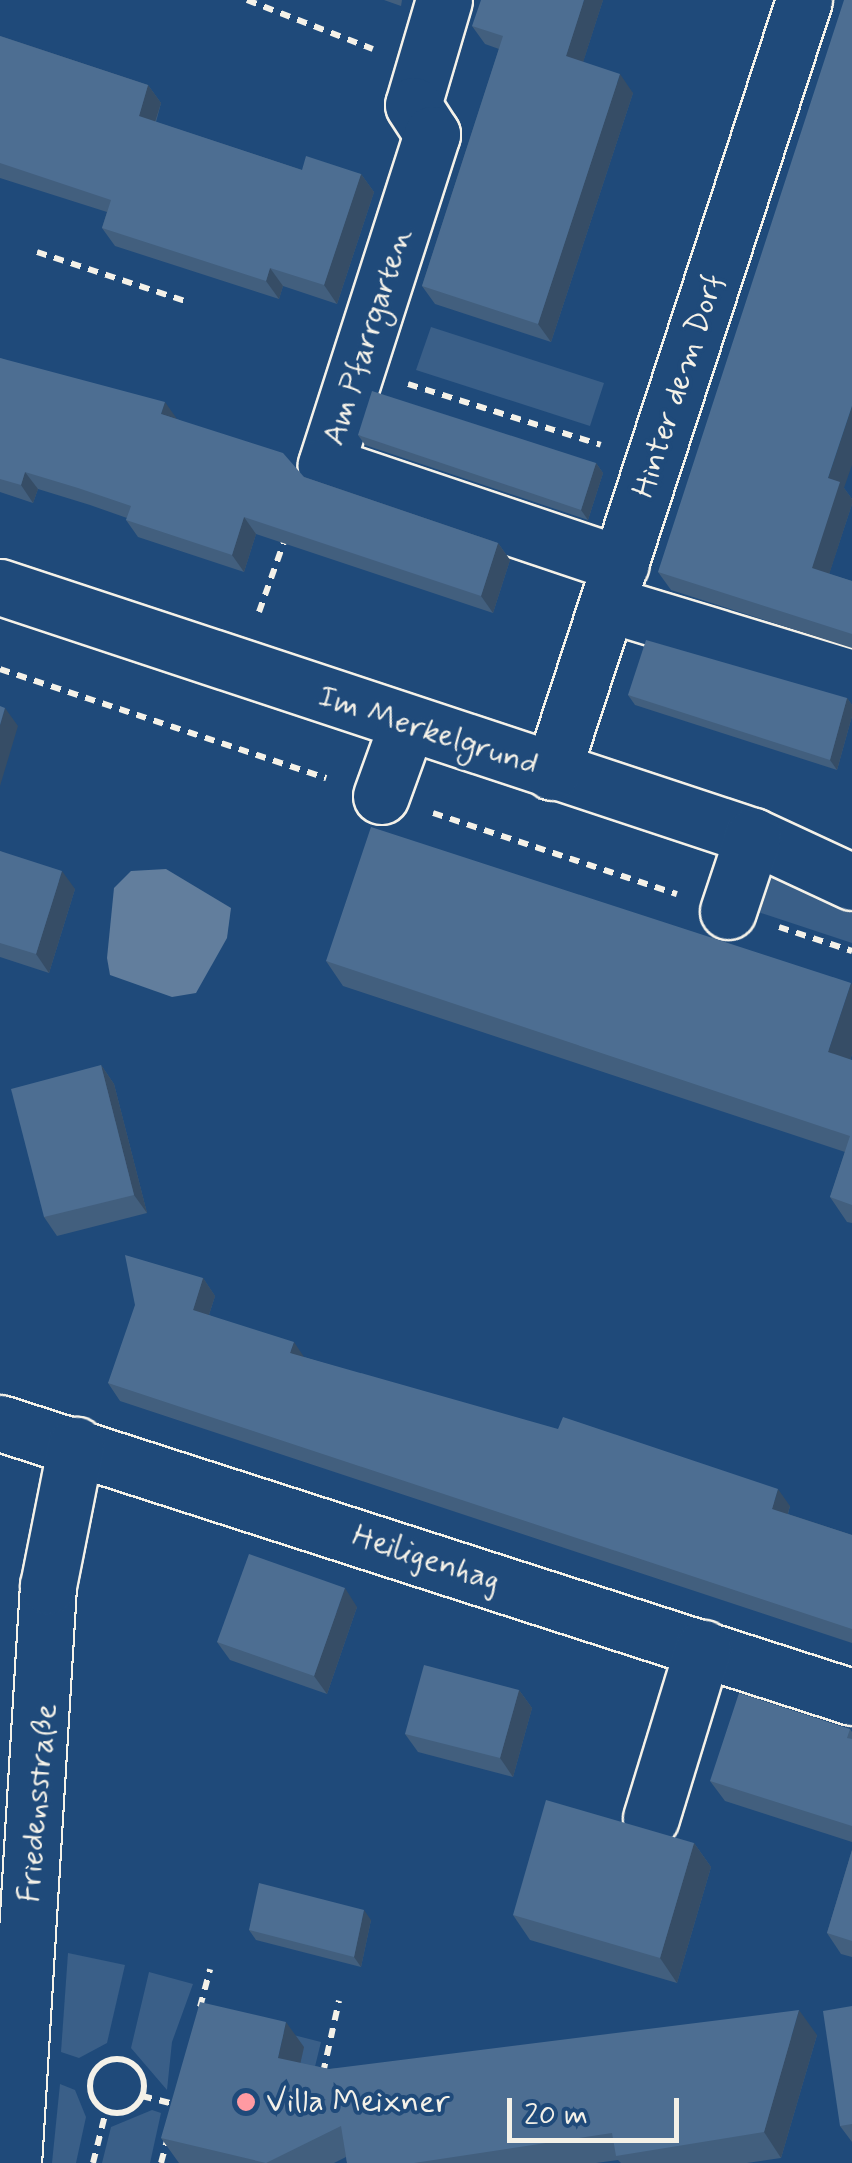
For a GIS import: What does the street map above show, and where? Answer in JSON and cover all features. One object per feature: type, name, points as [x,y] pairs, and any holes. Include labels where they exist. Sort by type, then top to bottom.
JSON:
[{"type":"street","name":"Am Pfarrgarten","points":[[326,466],[432,134],[414,105],[422,64],[444,0]]},
{"type":"street","name":"Hinter dem Dorf","points":[[552,772],[804,0]]},
{"type":"street","points":[[326,466],[852,678]]},
{"type":"street","name":"Im Merkelgrund","points":[[0,586],[753,836],[852,882]]},
{"type":"street","points":[[381,796],[407,724]]},
{"type":"street","points":[[728,911],[753,836]]},
{"type":"street","name":"Heiligenhag","points":[[0,1423],[852,1697]]},
{"type":"street","name":"Friedensstraße","points":[[13,2163],[48,1586],[76,1446]]},
{"type":"street","points":[[652,1818],[703,1648]]},
{"type":"path","points":[[248,0],[422,64]]},
{"type":"path","points":[[38,252],[184,302]]},
{"type":"path","points":[[359,368],[655,462]]},
{"type":"path","name":"Am Pfarrgarten","points":[[239,668],[302,492],[326,466]]},
{"type":"path","points":[[195,2027],[210,1969]]},
{"type":"path","points":[[319,2091],[339,2001]]},
{"type":"path","points":[[106,2111],[89,2088],[101,2063],[134,2065],[142,2096]]},
{"type":"path","points":[[161,2163],[181,2085]]},
{"type":"path","points":[[142,2096],[192,2109]]},
{"type":"path","points":[[106,2111],[129,2110],[142,2096]]},
{"type":"path","points":[[93,2163],[106,2111]]},
{"type":"shaded area","points":[[431,327],[604,383],[590,426],[416,370]]},
{"type":"shaded area","points":[[166,869],[231,908],[227,938],[196,993],[172,997],[110,975],[107,958],[114,888],[131,871]]},
{"type":"shaded area","points":[[773,872],[852,913],[852,943],[758,912]]},
{"type":"shaded area","points":[[68,1953],[125,1965],[107,2043],[79,2058],[61,2052]]},
{"type":"shaded area","points":[[149,1972],[193,1984],[172,2042],[167,2090],[131,2048]]},
{"type":"shaded area","points":[[211,2014],[321,2042],[310,2087],[296,2083],[303,2047]]},
{"type":"shaded area","points":[[60,2084],[75,2090],[86,2117],[76,2163],[52,2163]]},
{"type":"shaded area","points":[[152,2110],[161,2113],[150,2163],[102,2163],[111,2127]]},
{"type":"building","points":[[481,0],[584,0],[566,56],[620,74],[538,324],[422,286],[503,36],[472,26]]},
{"type":"building","points":[[844,0],[852,0],[852,406],[828,478],[840,482],[812,568],[852,581],[852,634],[658,572]]},
{"type":"building","points":[[0,36],[148,85],[139,116],[302,170],[306,156],[361,174],[324,285],[270,268],[266,281],[102,228],[111,200],[0,163]]},
{"type":"building","points":[[0,358],[165,402],[161,414],[283,453],[304,477],[498,543],[481,596],[244,517],[232,555],[126,520],[131,506],[78,488],[25,472],[21,485],[0,479]]},
{"type":"building","points":[[372,391],[596,463],[581,510],[358,435]]},
{"type":"building","points":[[646,640],[847,698],[830,760],[628,695]]},
{"type":"building","points":[[371,827],[851,983],[828,1052],[852,1060],[852,1205],[830,1197],[850,1136],[326,961]]},
{"type":"building","points":[[0,851],[62,871],[36,954],[0,943]]},
{"type":"building","points":[[101,1065],[134,1195],[44,1217],[11,1089]]},
{"type":"building","points":[[125,1255],[203,1278],[193,1310],[294,1342],[290,1353],[558,1429],[563,1417],[778,1489],[772,1509],[852,1535],[852,1629],[108,1383],[135,1305]]},
{"type":"building","points":[[249,1554],[345,1588],[314,1676],[217,1642]]},
{"type":"building","points":[[424,1665],[519,1690],[500,1758],[405,1734]]},
{"type":"building","points":[[739,1693],[850,1729],[847,1738],[852,1739],[852,1826],[710,1781]]},
{"type":"building","points":[[546,1800],[694,1843],[660,1958],[513,1915]]},
{"type":"building","points":[[852,1850],[852,1941],[827,1933]]},
{"type":"building","points":[[259,1883],[364,1910],[354,1957],[249,1930]]},
{"type":"building","points":[[200,2002],[286,2022],[278,2058],[329,2069],[799,2010],[764,2132],[616,2156],[612,2133],[414,2163],[347,2163],[341,2126],[266,2163],[161,2138]]},
{"type":"building","points":[[852,2006],[852,2124],[840,2126],[823,2011]]},
{"type":"place","name":"Villa Meixner","points":[[246,2102]]}]
